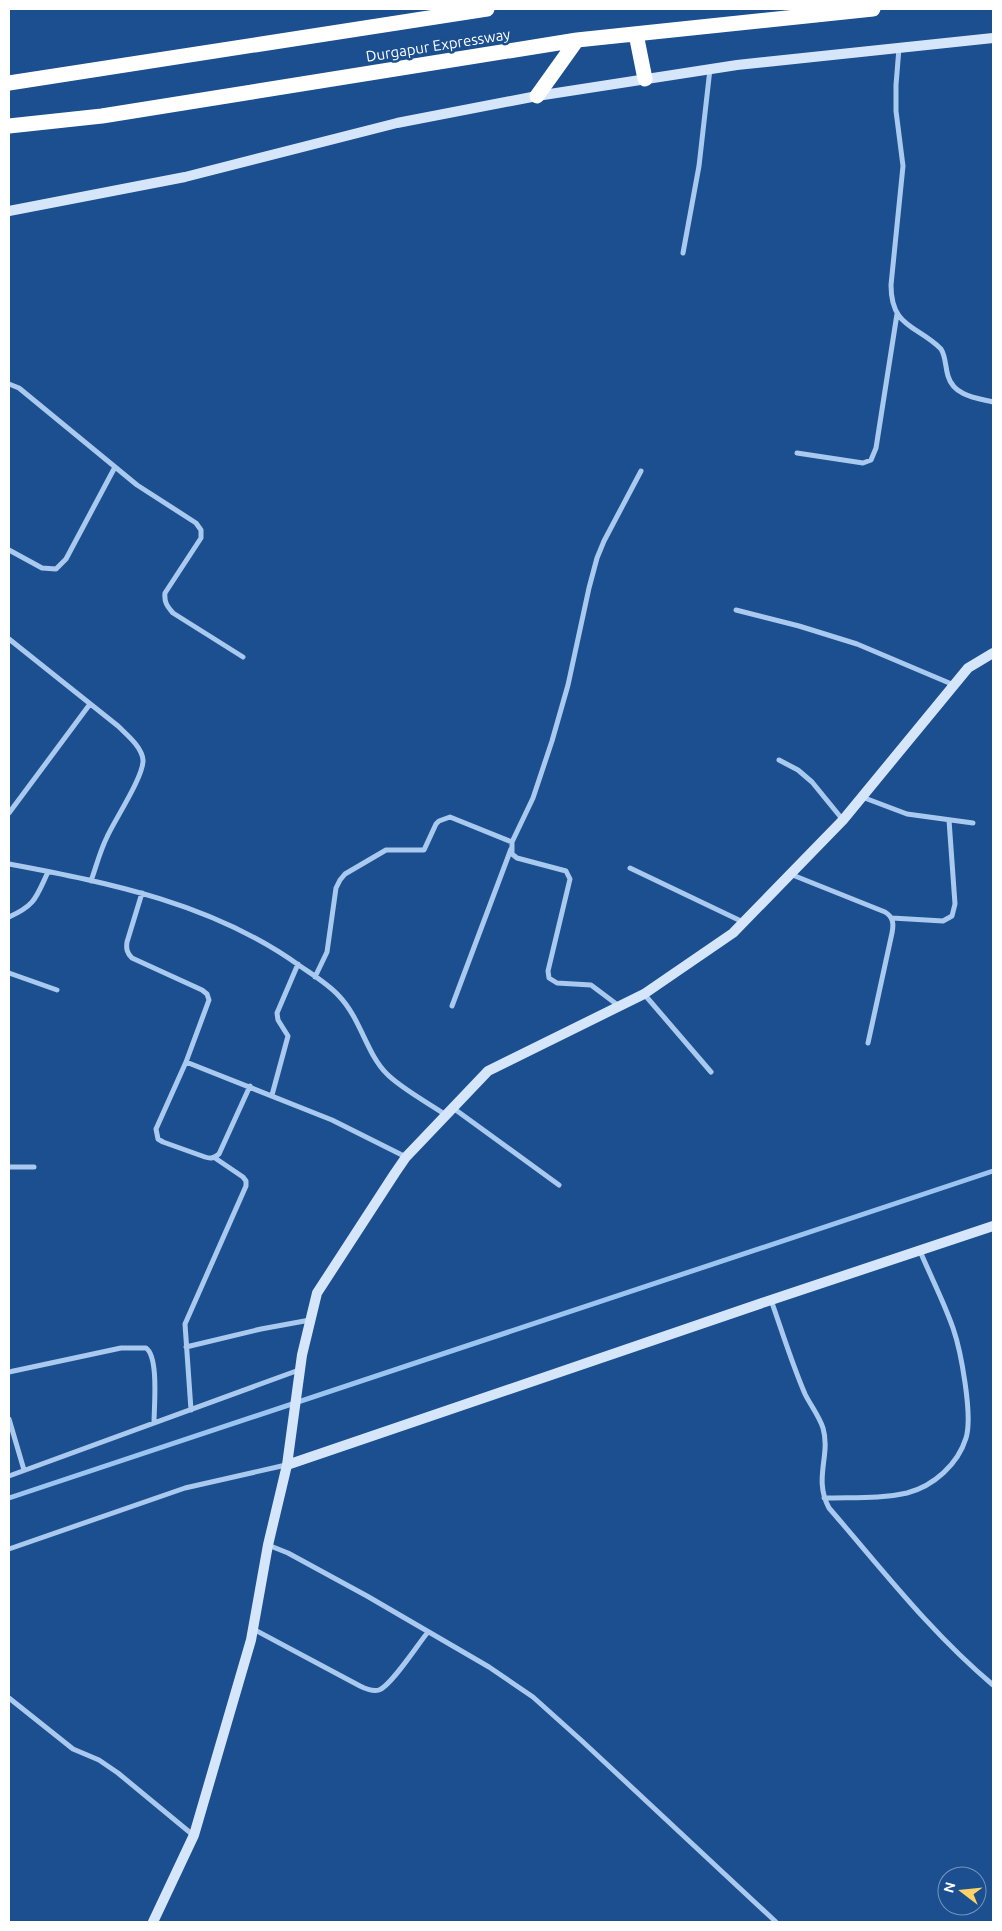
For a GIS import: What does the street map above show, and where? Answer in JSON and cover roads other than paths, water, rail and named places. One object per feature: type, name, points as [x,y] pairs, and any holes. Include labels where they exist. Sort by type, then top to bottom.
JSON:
[{"type":"highway","name":"Durgapur Expressway","points":[[9,83],[487,9]]},
{"type":"highway","name":"Durgapur Expressway","points":[[9,126],[102,116],[577,40],[873,9]]},
{"type":"highway","points":[[636,34],[645,79]]},
{"type":"highway","points":[[537,96],[577,40]]},
{"type":"street","points":[[9,211],[185,177],[397,123],[537,96],[710,69],[993,38]]},
{"type":"street","points":[[899,48],[896,111],[903,166],[891,296],[892,303],[897,314],[903,320],[941,349],[948,377],[957,389],[971,397],[993,402]]},
{"type":"street","points":[[683,253],[699,166],[710,69]]},
{"type":"street","points":[[797,453],[863,463],[871,460],[876,448],[897,314]]},
{"type":"street","points":[[9,384],[19,388],[137,485],[196,523],[201,530],[198,543],[165,593],[164,601],[173,613],[243,657]]},
{"type":"street","points":[[9,550],[42,568],[56,569],[66,559],[115,467]]},
{"type":"street","points":[[452,1006],[512,842],[533,798],[552,741],[566,691],[597,558],[604,541],[641,472]]},
{"type":"street","points":[[736,610],[799,626],[857,644],[954,685]]},
{"type":"street","points":[[9,639],[131,739],[140,751],[143,760],[138,778],[104,842],[91,881]]},
{"type":"street","points":[[153,1922],[194,1835],[253,1629],[268,1545],[287,1465],[299,1375],[317,1293],[406,1156],[488,1070],[644,994],[733,933],[842,820],[968,668],[993,652]]},
{"type":"street","points":[[9,812],[90,704]]},
{"type":"street","points":[[778,760],[798,770],[812,782],[842,820]]},
{"type":"street","points":[[862,797],[907,814],[974,823]]},
{"type":"street","points":[[316,977],[327,952],[336,888],[345,874],[386,850],[424,850],[436,824],[445,818],[455,818],[512,842]]},
{"type":"street","points":[[892,918],[943,921],[952,916],[955,904],[949,820]]},
{"type":"street","points":[[511,848],[512,854],[517,858],[569,873],[570,878],[548,971],[549,978],[557,983],[590,985],[620,1006]]},
{"type":"street","points":[[9,864],[162,898],[215,918],[266,943],[316,977],[340,997],[352,1013],[377,1061],[386,1074],[449,1111],[559,1185]]},
{"type":"street","points":[[630,868],[743,922]]},
{"type":"street","points":[[9,916],[25,910],[32,903],[48,872]]},
{"type":"street","points":[[790,874],[885,912],[892,918],[894,925],[868,1043]]},
{"type":"street","points":[[142,893],[127,942],[126,949],[129,954],[132,958],[207,994],[209,1000],[186,1062],[156,1129],[158,1139],[210,1159],[215,1158],[219,1154],[250,1086]]},
{"type":"street","points":[[272,1095],[288,1036],[278,1020],[277,1013],[298,964]]},
{"type":"street","points":[[9,973],[57,990]]},
{"type":"street","points":[[644,994],[711,1072]]},
{"type":"street","points":[[186,1062],[332,1120],[406,1156]]},
{"type":"street","points":[[191,1410],[185,1324],[189,1311],[246,1186],[243,1176],[215,1158]]},
{"type":"street","points":[[9,1167],[34,1167]]},
{"type":"street","points":[[9,1549],[185,1488],[287,1465],[993,1226]]},
{"type":"street","points":[[824,1498],[890,1495],[916,1490],[945,1472],[961,1450],[967,1436],[968,1417],[961,1356],[953,1327],[920,1251]]},
{"type":"street","points":[[770,1300],[805,1394],[823,1431],[824,1452],[821,1480],[824,1498],[829,1508],[878,1568],[945,1639],[993,1685]]},
{"type":"street","points":[[186,1347],[311,1320]]},
{"type":"street","points":[[9,1372],[121,1348],[146,1348],[152,1354],[154,1365],[154,1423]]},
{"type":"street","points":[[9,1476],[191,1410],[299,1375]]},
{"type":"street","points":[[9,1419],[24,1470]]},
{"type":"street","points":[[268,1545],[322,1571],[489,1667],[533,1698],[582,1740],[776,1922]]},
{"type":"street","points":[[253,1629],[360,1686],[378,1691],[392,1679],[428,1632]]},
{"type":"street","points":[[9,1698],[74,1749],[99,1760],[118,1773],[194,1835]]},
{"type":"waterway","points":[[9,1498],[993,1171]]}]
